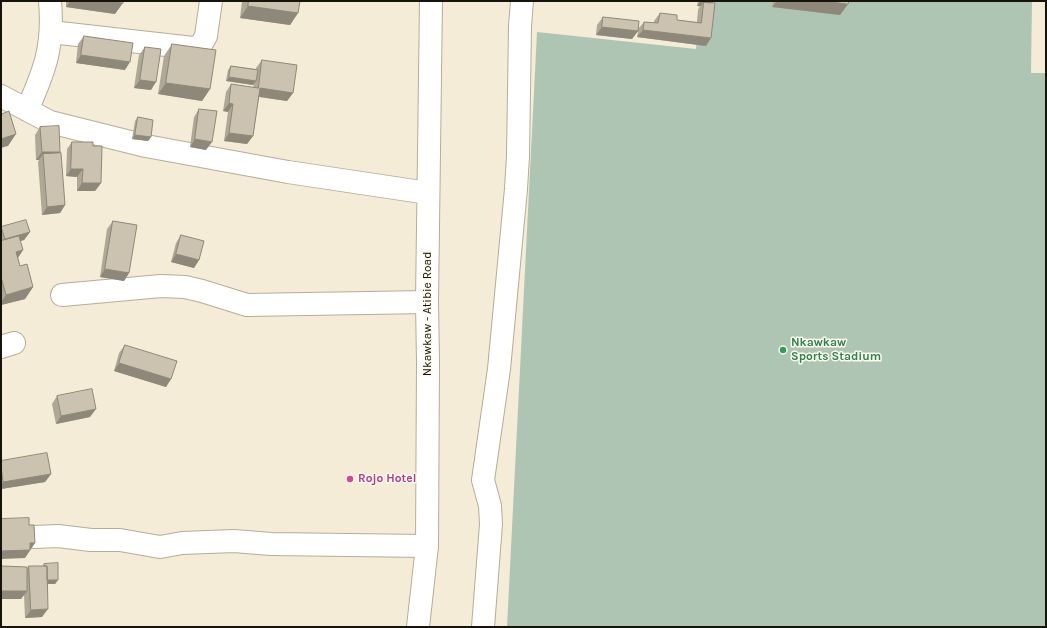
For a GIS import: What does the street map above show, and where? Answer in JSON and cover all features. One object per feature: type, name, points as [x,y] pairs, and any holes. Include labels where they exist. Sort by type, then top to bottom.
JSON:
[{"type":"street","points":[[27,110],[45,70],[51,44],[50,1]]},
{"type":"street","points":[[51,32],[193,48],[201,45],[206,36],[211,1]]},
{"type":"street","name":"Nkawkaw - Atibie Road","points":[[418,627],[427,546],[427,302],[431,1]]},
{"type":"street","points":[[483,627],[491,524],[490,506],[483,480],[499,370],[516,189],[520,26],[522,1]]},
{"type":"street","points":[[1,96],[50,122],[146,146],[288,172],[428,193]]},
{"type":"street","points":[[62,295],[161,286],[185,287],[247,305],[427,302]]},
{"type":"street","points":[[34,537],[58,536],[91,540],[120,540],[160,547],[182,543],[234,541],[270,544],[427,546]]},
{"type":"green space","name":"Nkawkaw Sports Stadium","points":[[699,1],[1032,1],[1031,73],[1046,73],[1046,627],[507,627],[537,32],[696,49]]},
{"type":"building","points":[[112,1],[123,1],[123,3]]},
{"type":"building","points":[[249,1],[300,1],[298,13],[248,6]]},
{"type":"building","points":[[711,1],[711,3],[700,2]]},
{"type":"building","points":[[825,1],[849,1],[848,4]]},
{"type":"building","points":[[704,2],[715,3],[711,38],[643,30],[644,22],[658,23],[660,13],[677,15],[677,20],[701,23]]},
{"type":"building","points":[[603,17],[639,21],[638,31],[602,27]]},
{"type":"building","points":[[84,36],[133,43],[130,62],[81,55]]},
{"type":"building","points":[[172,44],[216,50],[210,89],[166,83]]},
{"type":"building","points":[[145,47],[161,49],[156,82],[140,80]]},
{"type":"building","points":[[262,60],[297,65],[293,93],[260,88],[253,136],[229,133],[233,104],[229,103],[231,84],[258,88]]},
{"type":"building","points":[[231,66],[258,70],[256,81],[229,77]]},
{"type":"building","points":[[199,109],[217,111],[212,142],[195,139]]},
{"type":"building","points":[[1,111],[2,114],[9,111],[16,134],[1,139]]},
{"type":"building","points":[[138,117],[153,120],[151,137],[135,135]]},
{"type":"building","points":[[59,126],[60,152],[42,152],[40,127]]},
{"type":"building","points":[[72,142],[93,142],[93,146],[102,146],[101,183],[82,183],[83,169],[71,169]]},
{"type":"building","points":[[61,153],[65,205],[47,207],[43,154]]},
{"type":"building","points":[[26,220],[30,232],[5,239],[1,227]]},
{"type":"building","points":[[113,221],[137,225],[129,273],[105,269]]},
{"type":"building","points":[[181,235],[204,241],[199,260],[176,254]]},
{"type":"building","points":[[19,236],[23,250],[16,252],[20,266],[27,264],[33,287],[6,295],[1,277],[1,241]]},
{"type":"building","points":[[125,345],[177,361],[171,379],[119,363]]},
{"type":"building","points":[[92,389],[96,409],[61,416],[57,396]]},
{"type":"building","points":[[47,453],[51,474],[3,482],[1,461]]},
{"type":"building","points":[[29,518],[29,525],[34,525],[35,543],[30,543],[30,550],[1,551],[1,519]]},
{"type":"building","points":[[58,563],[58,580],[47,580],[47,566],[44,566],[44,564]]},
{"type":"building","points":[[1,566],[27,567],[27,591],[1,591]]},
{"type":"building","points":[[29,566],[47,566],[48,609],[31,610]]},
{"type":"place","name":"Nkawkaw Sports Stadium","points":[[783,350]]},
{"type":"place","name":"Rojo Hotel","points":[[350,479]]}]
